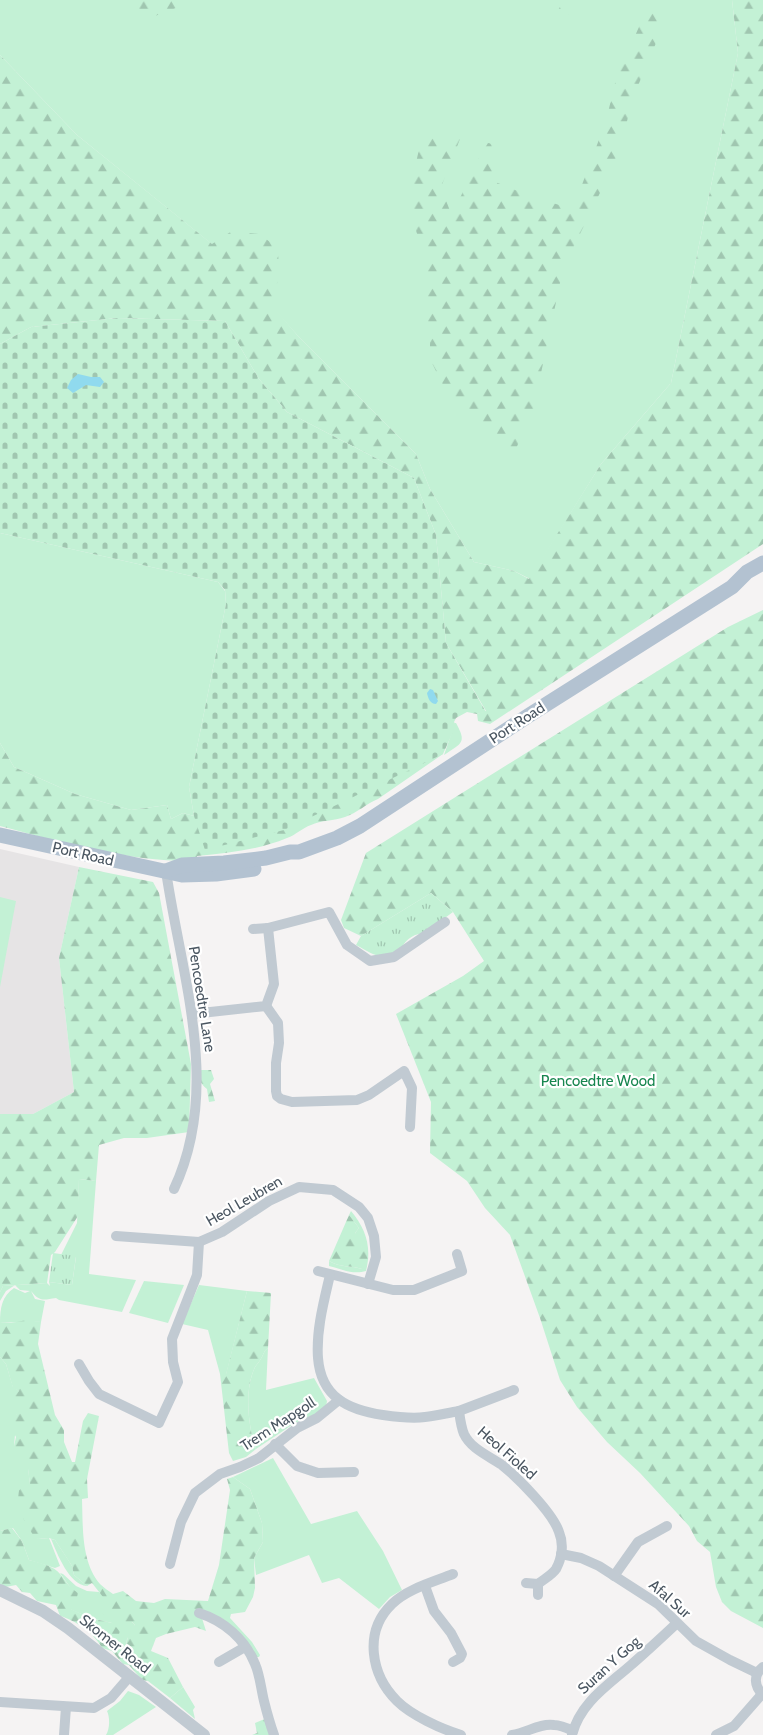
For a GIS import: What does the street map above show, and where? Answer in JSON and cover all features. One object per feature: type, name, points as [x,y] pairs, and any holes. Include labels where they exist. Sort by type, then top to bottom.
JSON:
[{"type":"main road","name":"Port Road","points":[[0,835],[166,871],[182,865],[224,863],[300,852],[337,838],[360,826],[530,714],[732,586],[747,572],[763,563]]},
{"type":"main road","name":"Port Road","points":[[732,586],[763,574]]},
{"type":"street","name":"Pencoedtre Lane","points":[[166,871],[192,1014],[197,1056],[194,1129],[186,1159],[174,1189]]},
{"type":"street","points":[[252,929],[268,928],[329,912],[347,945],[370,961],[394,958],[445,922]]},
{"type":"street","points":[[266,1006],[274,984],[268,928]]},
{"type":"street","points":[[192,1014],[266,1006]]},
{"type":"street","points":[[266,1006],[278,1023],[277,1096],[292,1102],[356,1100],[370,1096],[404,1071],[412,1088],[410,1127]]},
{"type":"street","name":"Heol Leubren","points":[[116,1236],[199,1242],[222,1232],[270,1201],[299,1187],[333,1190],[359,1206],[368,1218],[374,1236],[376,1257],[368,1284]]},
{"type":"street","points":[[79,1364],[99,1394],[159,1423],[178,1382],[173,1362],[172,1339],[197,1276],[199,1242]]},
{"type":"street","points":[[318,1271],[393,1290],[414,1290],[462,1271],[457,1254]]},
{"type":"street","points":[[330,1275],[322,1310],[318,1357],[321,1374],[328,1389],[338,1400],[364,1412],[401,1418],[425,1417],[459,1411],[514,1390]]},
{"type":"street","name":"Trem Mapgoll","points":[[170,1564],[182,1522],[195,1493],[220,1474],[259,1458],[297,1428],[318,1418],[338,1400]]},
{"type":"street","name":"Heol Fioled","points":[[459,1411],[464,1434],[472,1445],[502,1466],[526,1488],[554,1522],[561,1538],[561,1554]]},
{"type":"street","points":[[275,1444],[297,1466],[318,1473],[354,1472]]},
{"type":"street","points":[[614,1576],[638,1542],[666,1526]]},
{"type":"street","points":[[526,1583],[538,1584],[555,1570],[561,1554]]},
{"type":"street","name":"Afal Sur","points":[[561,1554],[589,1561],[658,1604],[676,1624],[696,1641],[711,1650],[760,1670]]},
{"type":"street","points":[[453,1574],[406,1594],[391,1605],[381,1618],[375,1631],[373,1644],[374,1660],[379,1676],[398,1702],[440,1732],[461,1735]]},
{"type":"street","points":[[538,1584],[538,1595]]},
{"type":"street","points":[[425,1586],[434,1611],[451,1634],[462,1654],[460,1658],[453,1662]]},
{"type":"street","name":"Skomer Road","points":[[0,1590],[21,1599],[49,1615],[204,1735]]},
{"type":"street","points":[[199,1613],[227,1626],[245,1647],[257,1670],[274,1735]]},
{"type":"street","name":"Suran Y Gog","points":[[573,1733],[581,1713],[593,1697],[676,1624]]},
{"type":"street","points":[[218,1662],[245,1647]]},
{"type":"street","points":[[716,1735],[734,1726],[763,1694],[756,1684],[760,1670]]},
{"type":"street","points":[[0,1702],[88,1709],[99,1707],[111,1698],[130,1676]]},
{"type":"street","points":[[64,1735],[66,1707]]},
{"type":"street","points":[[512,1735],[544,1725],[561,1726],[573,1733]]},
{"type":"shaded area","points":[[0,849],[79,867],[59,958],[74,1092],[33,1114],[0,1114]]},
{"type":"green space","points":[[0,0],[732,0],[738,53],[671,383],[601,464],[530,579],[514,571],[474,562],[430,489],[416,454],[298,336],[229,258],[77,135],[0,55]]},
{"type":"green space","points":[[133,0],[178,0],[176,8],[155,16],[132,11]]},
{"type":"green space","points":[[564,0],[581,0],[558,27],[557,12]]},
{"type":"green space","points":[[732,0],[763,0],[763,544],[490,724],[478,721],[477,714],[486,711],[446,643],[436,535],[414,478],[287,412],[259,379],[225,321],[117,318],[31,327],[0,344],[0,55],[77,135],[212,244],[232,231],[259,234],[277,247],[280,271],[275,292],[276,310],[298,336],[416,454],[430,489],[474,562],[514,571],[529,579],[601,464],[671,383],[738,53]]},
{"type":"green space","points":[[658,9],[664,24],[637,88],[614,164],[563,269],[533,411],[514,453],[500,446],[495,436],[447,393],[430,359],[430,333],[425,303],[428,283],[423,250],[411,217],[411,185],[420,145],[429,126],[443,138],[460,139],[441,187],[450,211],[461,196],[475,164],[488,143],[498,145],[493,181],[530,196],[569,208],[580,190],[606,121],[616,79],[646,11]]},
{"type":"green space","points":[[117,318],[225,321],[259,379],[287,412],[414,478],[436,535],[446,643],[486,712],[477,714],[467,712],[456,718],[454,722],[456,725],[443,754],[284,830],[205,850],[194,816],[189,787],[226,604],[225,590],[218,582],[0,533],[0,344],[31,327]]},
{"type":"green space","points":[[0,533],[218,582],[225,591],[226,604],[189,787],[194,816],[183,813],[171,819],[167,805],[131,810],[75,794],[14,767],[0,743]]},
{"type":"green space","name":"Pencoedtre Wood","points":[[763,610],[763,1628],[731,1611],[722,1602],[716,1587],[710,1552],[697,1541],[689,1526],[640,1473],[607,1442],[577,1407],[560,1380],[510,1235],[485,1208],[467,1181],[430,1153],[431,1102],[396,1014],[463,976],[484,961],[453,912],[431,893],[361,936],[344,928],[341,920],[366,853],[728,627]]},
{"type":"green space","points":[[455,723],[461,735],[461,742],[444,755]]},
{"type":"green space","points":[[416,731],[443,754],[378,799],[349,815],[315,823],[290,837],[254,848],[197,856],[196,861],[147,858],[97,850],[0,826],[0,743],[14,767],[75,794],[131,810],[167,805],[171,819],[183,813],[194,816]]},
{"type":"green space","points":[[79,867],[153,882],[159,893],[191,1064],[189,1132],[147,1138],[124,1138],[99,1145],[96,1181],[79,1179],[78,1216],[55,1252],[51,1255],[47,1283],[3,1286],[0,1292],[0,1114],[33,1114],[74,1092],[59,958]]},
{"type":"green space","points":[[431,893],[453,912],[423,934],[409,938],[400,951],[387,956],[377,956],[356,945],[361,936]]},
{"type":"green space","points":[[0,897],[16,901],[0,987]]},
{"type":"green space","points":[[199,1070],[211,1070],[214,1079],[210,1084],[215,1101],[209,1102],[207,1089],[200,1081]]},
{"type":"green space","points":[[79,1179],[96,1181],[89,1274],[136,1280],[122,1312],[56,1298],[42,1299],[31,1291],[35,1299],[45,1301],[41,1322],[0,1322],[2,1303],[10,1291],[14,1288],[25,1293],[30,1291],[20,1290],[15,1285],[47,1283],[50,1286],[49,1282],[72,1285],[76,1257],[61,1255],[77,1223]]},
{"type":"green space","points":[[351,1211],[361,1225],[368,1246],[366,1271],[347,1271],[329,1266],[329,1261],[338,1265],[362,1269],[362,1248],[355,1233],[359,1228],[349,1215]]},
{"type":"green space","points":[[349,1215],[359,1228],[355,1233],[361,1238],[362,1248],[366,1251],[368,1260],[362,1269],[338,1265],[329,1261]]},
{"type":"green space","points":[[53,1253],[76,1256],[72,1285],[49,1282]]},
{"type":"green space","points":[[144,1281],[184,1285],[168,1323],[129,1313]]},
{"type":"green space","points":[[15,1285],[6,1291],[0,1301],[0,1292],[3,1286]]},
{"type":"green space","points":[[199,1285],[247,1291],[226,1375],[220,1374],[208,1330],[182,1324]]},
{"type":"green space","points":[[247,1291],[271,1293],[268,1348],[255,1367],[249,1386],[249,1419],[256,1449],[246,1457],[233,1461],[229,1453],[220,1374],[226,1374]]},
{"type":"green space","points":[[27,1320],[41,1322],[38,1344],[55,1415],[64,1430],[64,1442],[72,1462],[75,1462],[83,1421],[88,1413],[99,1416],[87,1479],[88,1498],[82,1499],[86,1555],[89,1565],[100,1584],[113,1594],[123,1591],[136,1601],[154,1603],[165,1599],[208,1601],[219,1565],[230,1490],[227,1479],[233,1477],[250,1489],[262,1523],[263,1542],[254,1558],[255,1588],[253,1597],[245,1612],[231,1614],[230,1618],[252,1642],[260,1655],[259,1657],[256,1657],[246,1643],[201,1615],[206,1631],[195,1627],[166,1634],[156,1638],[151,1651],[168,1658],[183,1687],[170,1698],[148,1681],[142,1680],[129,1665],[123,1664],[112,1651],[102,1648],[84,1628],[60,1616],[56,1605],[37,1601],[30,1593],[22,1592],[16,1585],[0,1588],[0,1531],[12,1528],[22,1541],[29,1560],[54,1569],[78,1593],[75,1605],[71,1609],[90,1618],[112,1623],[120,1631],[116,1644],[125,1653],[129,1629],[135,1625],[132,1622],[125,1625],[103,1614],[97,1604],[103,1597],[92,1583],[87,1586],[74,1575],[72,1566],[55,1540],[49,1538],[38,1539],[33,1535],[23,1518],[28,1506],[18,1499],[19,1490],[30,1484],[28,1469],[18,1456],[11,1457],[7,1451],[14,1446],[16,1437],[9,1424],[17,1414],[12,1411],[10,1401],[19,1391],[13,1388],[6,1364],[0,1357],[0,1322],[11,1323]]},
{"type":"green space","points":[[268,1348],[266,1390],[314,1378],[327,1401],[326,1407],[312,1416],[295,1423],[256,1449],[249,1419],[249,1386],[255,1367]]},
{"type":"green space","points":[[0,1357],[6,1364],[13,1387],[19,1391],[14,1446],[28,1468],[30,1484],[28,1506],[38,1539],[49,1538],[60,1566],[55,1568],[29,1560],[22,1541],[13,1528],[0,1531]]},
{"type":"green space","points":[[273,1458],[311,1524],[357,1511],[383,1551],[402,1590],[390,1597],[379,1609],[339,1578],[322,1583],[309,1555],[256,1575],[254,1558],[263,1542],[262,1523],[250,1489],[233,1477]]},
{"type":"green space","points":[[51,1539],[55,1540],[67,1558],[72,1566],[74,1575],[87,1586],[75,1580],[69,1574],[60,1560]]},
{"type":"green space","points":[[60,1573],[76,1586],[87,1591],[99,1592],[135,1625],[127,1639],[125,1654],[116,1644],[112,1623],[90,1618],[70,1609],[70,1587]]},
{"type":"green space","points":[[183,1687],[195,1707],[193,1710],[195,1719],[170,1698]]},
{"type":"green space","points":[[128,1691],[139,1695],[156,1707],[113,1735],[106,1735],[109,1723],[107,1711],[120,1701]]},
{"type":"green space","points":[[267,1718],[274,1735],[252,1735],[257,1733],[255,1723]]},
{"type":"water","points":[[78,374],[100,377],[104,382],[100,387],[86,385],[73,393],[67,388],[71,380]]},
{"type":"water","points":[[430,689],[433,690],[438,701],[436,704],[432,703],[429,699],[427,693]]}]
